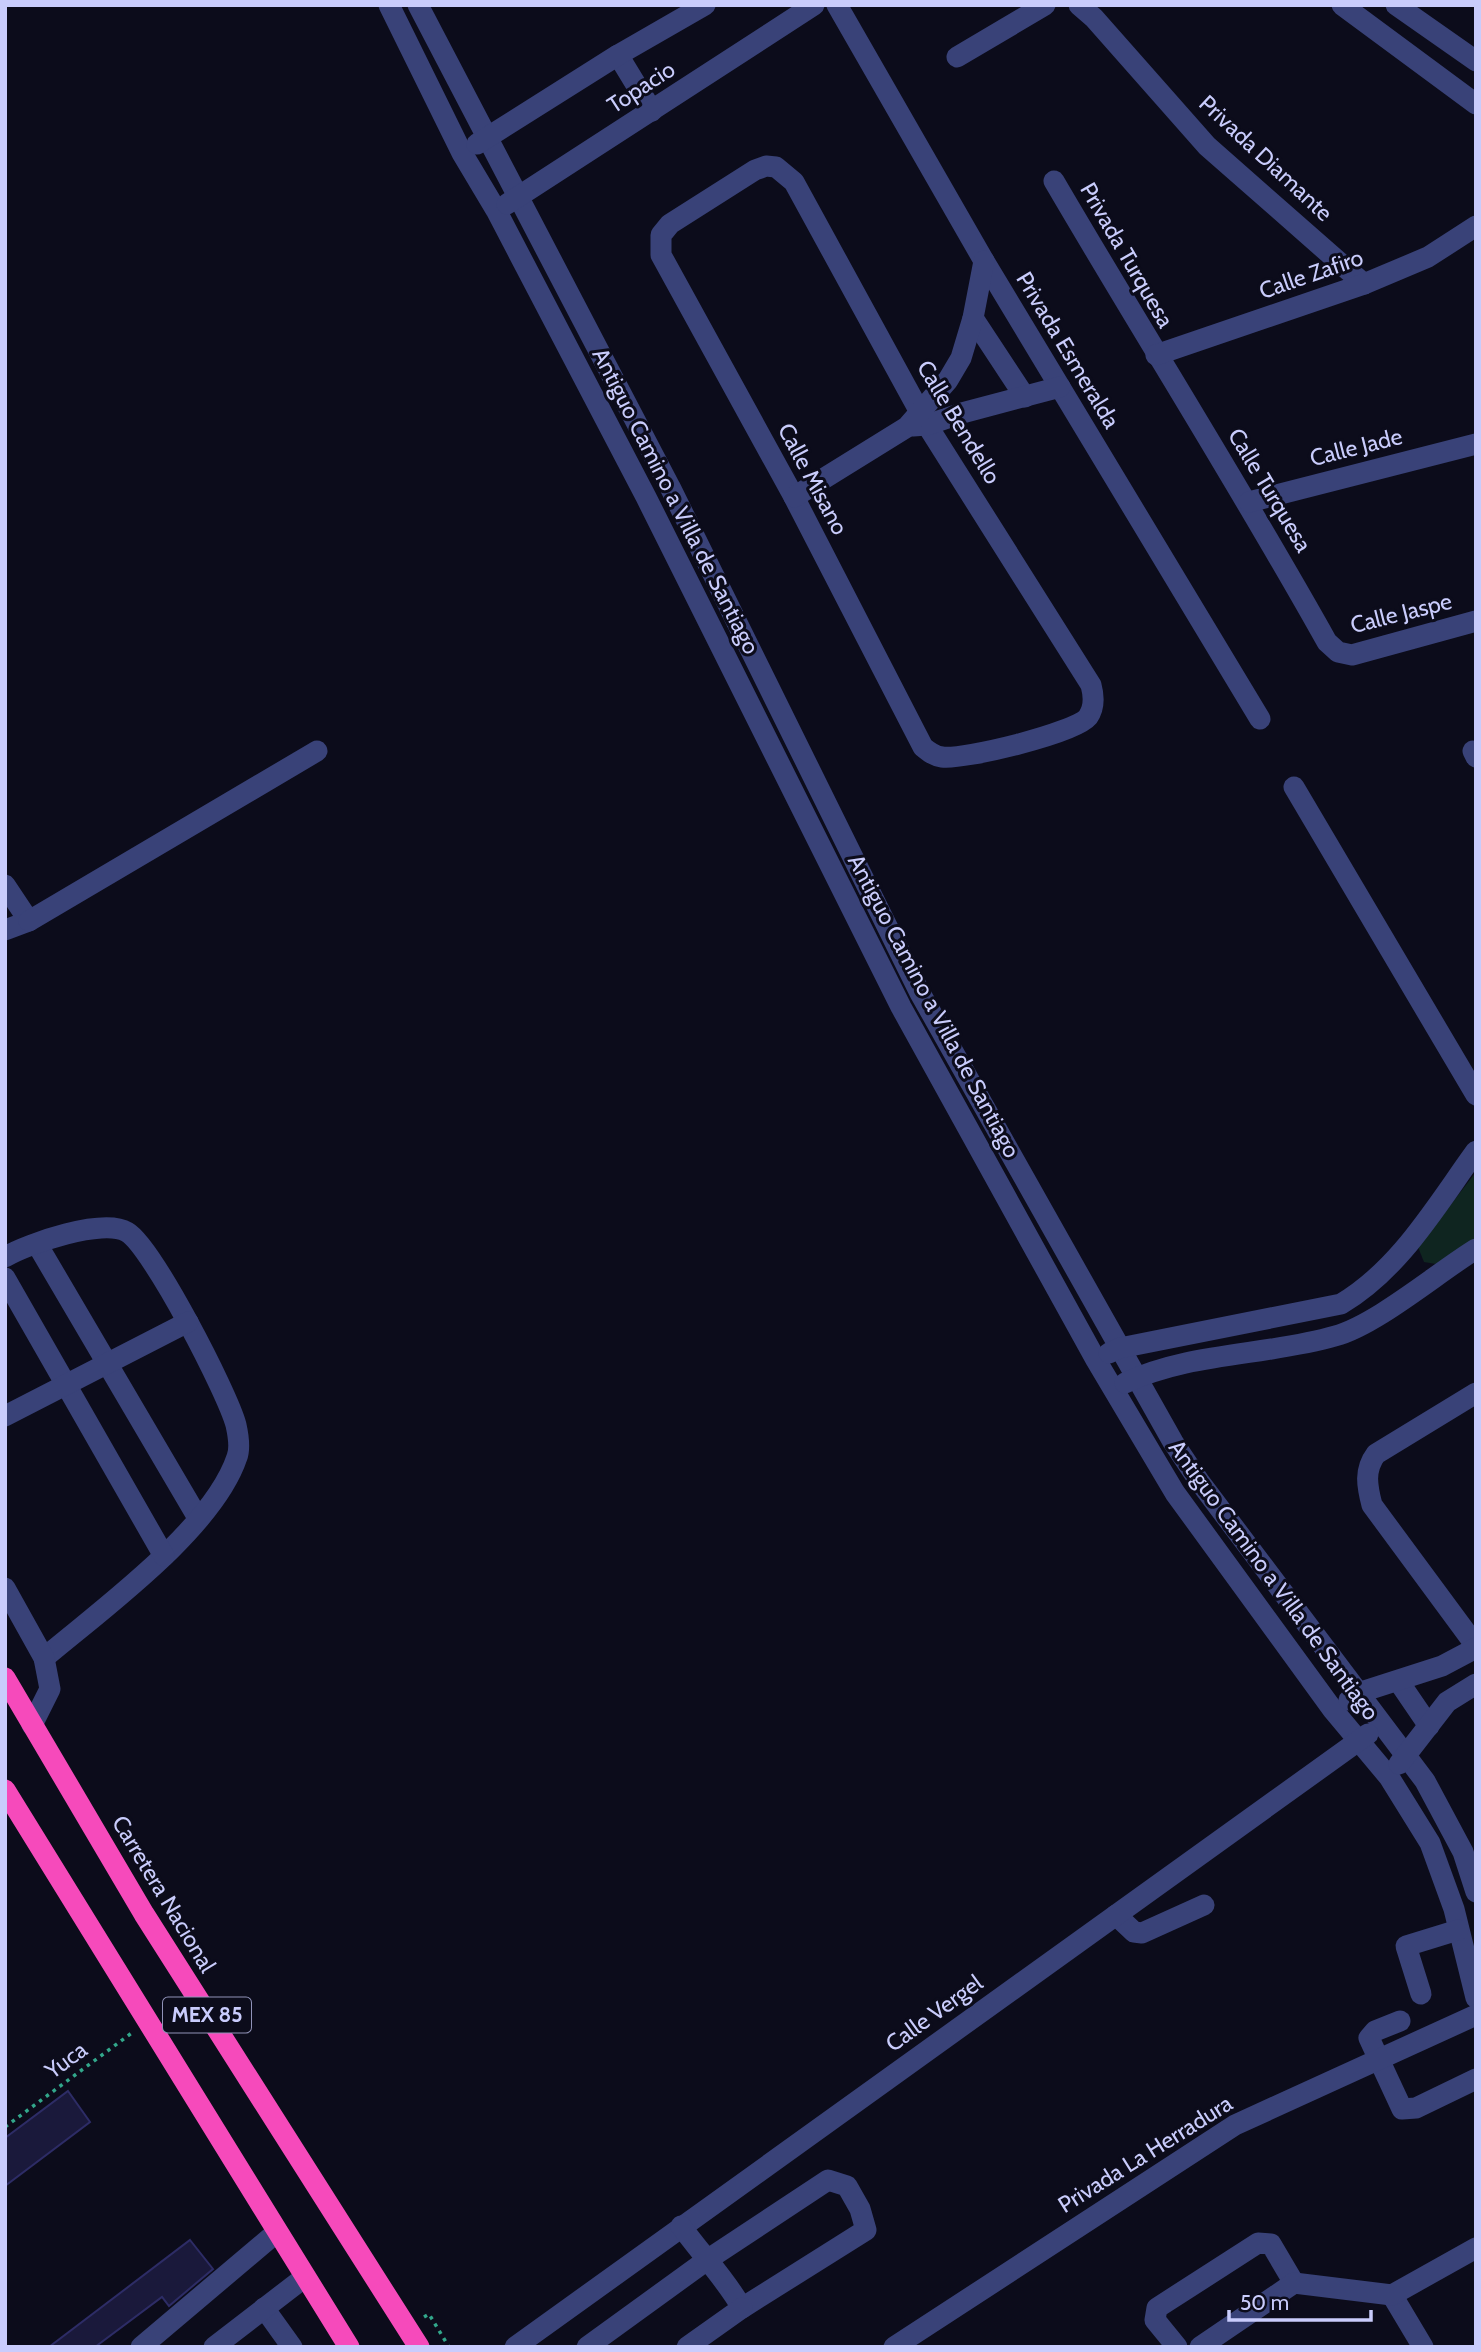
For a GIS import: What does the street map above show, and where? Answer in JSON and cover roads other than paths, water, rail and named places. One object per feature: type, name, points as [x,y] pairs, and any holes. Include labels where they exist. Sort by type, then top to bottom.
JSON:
[{"type":"highway","name":"Carretera Nacional","points":[[5,1678],[159,1937],[423,2337]]},
{"type":"highway","name":"MEX 85","points":[[5,1790],[349,2347]]},
{"type":"street","name":"Antiguo Camino a Villa de Santiago","points":[[389,5],[462,153],[496,210],[646,497],[901,1007],[1096,1360],[1175,1493],[1333,1710],[1389,1777],[1430,1843],[1446,1884],[1476,1998]]},
{"type":"street","points":[[418,5],[670,487],[920,993],[1119,1348],[1199,1481],[1406,1754],[1439,1805],[1463,1852],[1476,1892]]},
{"type":"street","name":"Topacio","points":[[462,153],[618,55],[705,5]]},
{"type":"street","name":"Topacio","points":[[496,210],[519,198],[652,111],[787,12],[814,5]]},
{"type":"street","name":"Privada Esmeralda","points":[[837,5],[984,261],[1260,719]]},
{"type":"street","points":[[957,57],[1045,5]]},
{"type":"street","name":"Privada Diamante","points":[[1079,5],[1094,18],[1207,146],[1364,284]]},
{"type":"street","points":[[1342,5],[1376,33],[1476,104]]},
{"type":"street","points":[[1396,5],[1476,61]]},
{"type":"street","points":[[618,55],[652,111]]},
{"type":"street","name":"Calle Bendello","points":[[661,235],[670,224],[755,170],[776,167],[793,182],[918,421],[1091,685],[1093,706],[1079,724],[1056,734],[958,757],[930,754],[923,747]]},
{"type":"street","name":"Privada Turquesa","points":[[1054,181],[1156,355]]},
{"type":"street","name":"Calle Zafiro","points":[[1156,355],[1364,284],[1428,257],[1476,226]]},
{"type":"street","name":"Calle Misano","points":[[661,235],[661,255],[794,497],[923,747]]},
{"type":"street","points":[[918,421],[954,369],[973,318],[984,261]]},
{"type":"street","points":[[973,318],[1025,397]]},
{"type":"street","name":"Calle Turquesa","points":[[1156,355],[1250,502],[1327,642],[1338,652]]},
{"type":"street","points":[[794,497],[918,421],[962,413],[1060,387]]},
{"type":"street","name":"Calle Jade","points":[[1250,502],[1476,444]]},
{"type":"street","name":"Calle Jaspe","points":[[1338,652],[1352,655],[1371,652],[1476,621]]},
{"type":"street","points":[[5,930],[29,921],[317,751]]},
{"type":"street","points":[[1294,787],[1476,1095]]},
{"type":"street","points":[[5,885],[29,921]]},
{"type":"street","points":[[1096,1360],[1119,1348],[1341,1304],[1354,1296],[1405,1250],[1476,1152]]},
{"type":"street","points":[[5,1256],[37,1244],[109,1226],[129,1232],[159,1272],[188,1322],[236,1425],[238,1454],[229,1475],[198,1518],[164,1556],[44,1658]]},
{"type":"street","points":[[37,1244],[105,1365],[198,1518]]},
{"type":"street","points":[[1114,1389],[1137,1378],[1228,1354],[1336,1336],[1362,1326],[1476,1249]]},
{"type":"street","points":[[1405,1250],[1431,1277]]},
{"type":"street","points":[[5,1278],[164,1556]]},
{"type":"street","points":[[5,1416],[66,1382],[188,1322]]},
{"type":"street","points":[[1333,1710],[1358,1693],[1427,1671],[1476,1647],[1372,1504],[1367,1486],[1370,1462],[1376,1454],[1476,1393]]},
{"type":"street","points":[[5,1588],[44,1658],[50,1689],[32,1725]]},
{"type":"street","points":[[1427,1671],[1447,1702]]},
{"type":"street","points":[[1398,1682],[1429,1726]]},
{"type":"street","points":[[1389,1777],[1447,1702],[1476,1684]]},
{"type":"street","name":"Calle Vergel","points":[[515,2347],[1383,1722]]},
{"type":"street","points":[[1116,1915],[1134,1932],[1142,1933],[1205,1905]]},
{"type":"street","points":[[1421,1994],[1406,1946],[1458,1930]]},
{"type":"street","name":"Privada La Herradura","points":[[894,2347],[1235,2125],[1379,2062],[1476,2015]]},
{"type":"street","points":[[1400,2021],[1375,2031],[1369,2038],[1398,2105],[1405,2110],[1416,2108],[1476,2079]]},
{"type":"street","points":[[587,2347],[817,2185],[828,2180],[847,2186],[863,2216],[866,2230],[742,2308],[687,2347]]},
{"type":"street","points":[[681,2226],[742,2308]]},
{"type":"street","points":[[141,2347],[276,2232]]},
{"type":"street","points":[[1177,2347],[1155,2320],[1157,2308],[1258,2243],[1271,2244],[1294,2283]]},
{"type":"street","points":[[1200,2347],[1294,2283],[1392,2295],[1476,2248]]},
{"type":"street","points":[[214,2347],[305,2277]]},
{"type":"street","points":[[1392,2295],[1423,2347]]},
{"type":"street","points":[[264,2308],[292,2347]]}]
